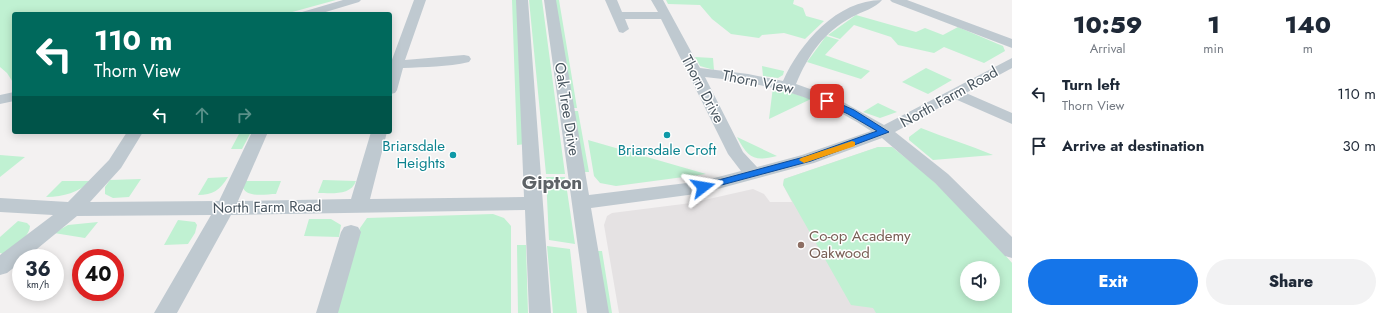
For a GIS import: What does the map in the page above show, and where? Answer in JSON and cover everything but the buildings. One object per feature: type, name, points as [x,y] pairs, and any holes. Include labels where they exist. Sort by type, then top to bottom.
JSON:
[{"type":"street","points":[[313,12],[355,0]]},
{"type":"street","points":[[392,83],[397,64],[420,0]]},
{"type":"street","points":[[522,0],[540,313]]},
{"type":"street","name":"Oak Tree Drive","points":[[550,0],[598,313]]},
{"type":"street","points":[[612,0],[622,29]]},
{"type":"street","name":"Thorn Drive","points":[[657,0],[712,104],[736,154],[753,174]]},
{"type":"street","points":[[788,86],[802,55],[812,41],[837,19],[876,0]]},
{"type":"street","points":[[896,0],[958,22],[1012,44]]},
{"type":"street","points":[[617,15],[665,16]]},
{"type":"street","points":[[397,64],[442,62],[464,59]]},
{"type":"street","name":"North Farm Road","points":[[582,203],[697,188],[815,156],[884,132],[956,94],[1012,62]]},
{"type":"street","name":"Thorn View","points":[[694,72],[736,75],[788,86],[851,112],[884,132],[933,171],[972,207],[1012,250]]},
{"type":"street","points":[[956,94],[1012,119]]},
{"type":"street","points":[[0,100],[12,97]]},
{"type":"street","points":[[0,266],[73,209],[114,164],[133,134]]},
{"type":"street","points":[[165,313],[225,208],[259,134]]},
{"type":"street","points":[[359,205],[378,134]]},
{"type":"street","name":"North Farm Road","points":[[0,205],[73,209],[534,203]]},
{"type":"street","points":[[327,313],[351,232]]},
{"type":"shaded area","name":"Co-op Academy Oakwood","points":[[878,147],[892,147],[1012,263],[1012,313],[619,313],[604,225],[607,216],[612,213],[691,203],[753,189],[764,194],[770,202],[792,202],[783,185],[784,179]]},
{"type":"green space","points":[[0,0],[336,0],[292,12],[12,12],[12,81],[7,73],[0,67]]},
{"type":"green space","points":[[512,0],[517,0],[526,144],[517,145]]},
{"type":"green space","points":[[529,0],[542,0],[565,174],[546,174]]},
{"type":"green space","points":[[554,0],[559,0],[577,108],[570,108]]},
{"type":"green space","points":[[666,0],[794,0],[793,4],[803,8],[806,16],[824,21],[805,39],[784,33],[762,35],[759,38],[731,34],[712,19],[700,5],[668,4]]},
{"type":"green space","points":[[856,15],[916,32],[925,28],[943,35],[958,27],[1003,46],[1005,51],[984,63],[944,47],[934,53],[898,45],[891,37],[854,25],[840,39],[828,35]]},
{"type":"green space","points":[[826,36],[839,40],[825,55],[870,71],[861,79],[807,62]]},
{"type":"green space","points":[[695,57],[713,58],[714,70],[700,66]]},
{"type":"green space","points":[[762,66],[784,71],[783,75],[778,78],[763,76]]},
{"type":"green space","points":[[926,68],[952,80],[928,94],[902,82]]},
{"type":"green space","points":[[773,87],[811,99],[769,119]]},
{"type":"green space","points":[[878,103],[897,112],[880,118],[863,112]]},
{"type":"green space","points":[[571,111],[578,111],[589,172],[580,172]]},
{"type":"green space","points":[[921,128],[993,155],[933,160],[909,140],[909,137]]},
{"type":"green space","points":[[239,134],[250,134],[242,149],[231,149]]},
{"type":"green space","points":[[737,137],[777,156],[763,159],[752,157],[745,150]]},
{"type":"green space","points":[[588,140],[706,174],[616,186],[600,183],[594,176]]},
{"type":"green space","points":[[878,147],[892,147],[926,174],[980,227],[1012,263],[1012,313],[876,313],[873,308],[851,305],[783,185],[784,179]]},
{"type":"green space","points":[[0,155],[25,157],[0,177]]},
{"type":"green space","points":[[228,177],[216,191],[198,195],[208,178]]},
{"type":"green space","points":[[546,177],[565,177],[575,244],[549,240]]},
{"type":"green space","points":[[141,179],[129,197],[113,198],[105,194],[105,187],[110,180]]},
{"type":"green space","points":[[323,180],[356,181],[350,189],[340,193],[318,193]]},
{"type":"green space","points":[[62,181],[92,181],[70,193],[46,197]]},
{"type":"green space","points":[[245,181],[281,181],[276,194],[258,195],[245,191],[243,188]]},
{"type":"green space","points":[[493,214],[504,218],[511,226],[511,313],[335,313],[360,228],[367,218]]},
{"type":"green space","points":[[309,219],[331,219],[341,225],[339,237],[304,236]]},
{"type":"green space","points":[[178,220],[195,222],[197,225],[195,233],[188,244],[164,245]]},
{"type":"green space","points":[[18,221],[27,223],[30,226],[27,235],[3,254],[0,253],[0,237]]},
{"type":"green space","points":[[98,222],[85,238],[54,233],[68,225]]},
{"type":"green space","points":[[517,245],[526,245],[528,313],[518,313]]},
{"type":"green space","points":[[547,246],[570,249],[577,313],[553,313]]},
{"type":"green space","points":[[593,251],[602,251],[612,313],[603,313]]},
{"type":"slow traffic","points":[[804,160],[852,144]]},
{"type":"place","name":"Briarsdale Croft","points":[[667,135]]},
{"type":"place","name":"Briarsdale Heights","points":[[453,155]]},
{"type":"place","name":"Co-op Academy Oakwood","points":[[801,245]]},
{"type":"district","name":"Gipton","points":[[552,182]]},
{"type":"route","points":[[703,187],[764,172],[808,159],[884,132],[851,112],[827,101]]}]
